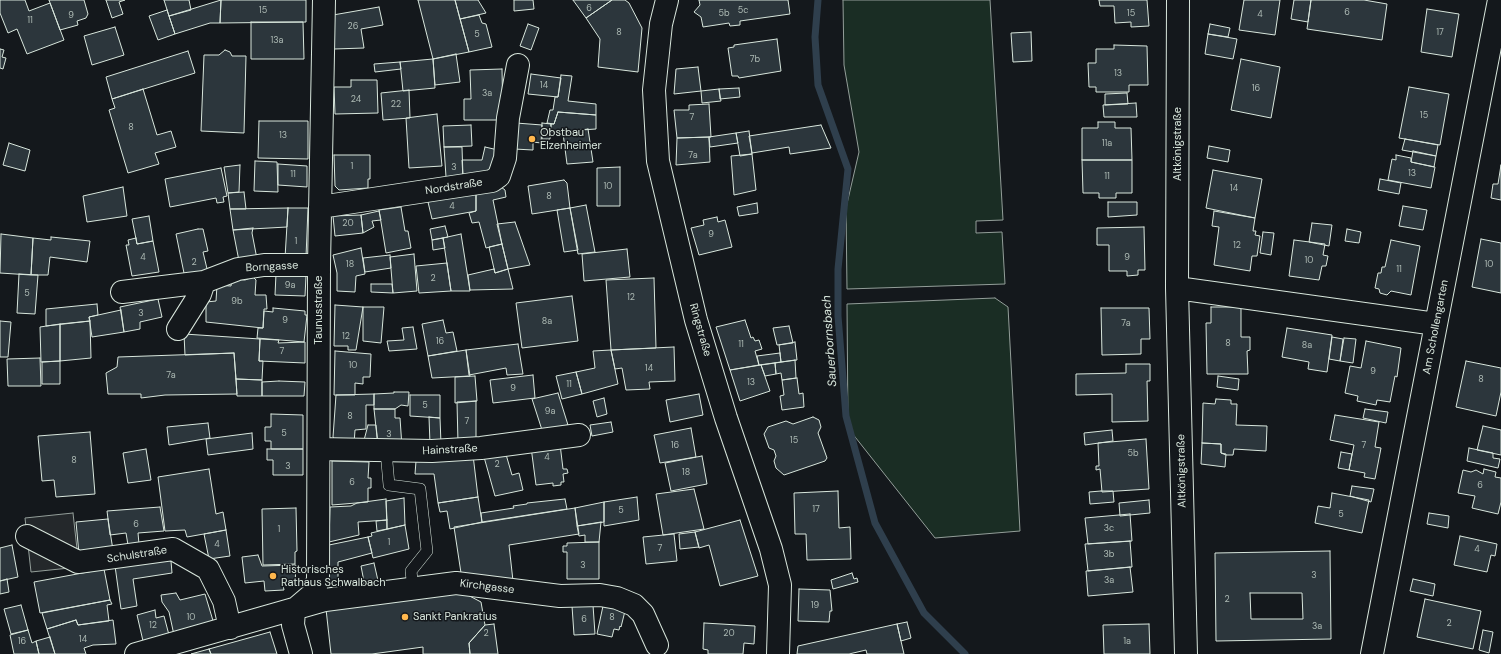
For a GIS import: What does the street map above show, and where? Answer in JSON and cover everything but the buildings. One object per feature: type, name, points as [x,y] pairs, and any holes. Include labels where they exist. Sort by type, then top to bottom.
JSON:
[{"type":"street","name":"Taunusstraße","points":[[294,610],[314,593],[318,579],[319,265],[324,0]]},
{"type":"street","name":"Ringstraße","points":[[667,0],[661,24],[654,90],[658,161],[696,320],[726,418],[771,550],[780,585],[778,654]]},
{"type":"street","name":"Altkönigstraße","points":[[1178,0],[1177,288],[1186,654]]},
{"type":"street","name":"Am Schollengarten","points":[[1372,654],[1499,0]]},
{"type":"street","name":"Nordstraße","points":[[320,207],[492,181],[499,176],[505,158],[508,118],[518,65]]},
{"type":"street","name":"Borngasse","points":[[122,292],[204,282],[238,268],[264,265],[319,265]]},
{"type":"street","points":[[178,329],[200,294],[204,282]]},
{"type":"street","points":[[1177,288],[1436,324]]},
{"type":"street","name":"Hainstraße","points":[[319,449],[432,451],[481,448],[580,435]]},
{"type":"street","name":"Schulstraße","points":[[27,536],[78,562],[173,549],[208,569],[224,601],[230,628]]},
{"type":"street","name":"Kirchgasse","points":[[294,610],[325,600],[456,583],[560,596],[600,595],[617,598],[634,605],[644,614],[657,645]]},
{"type":"street","points":[[136,654],[294,610],[293,625],[301,654]]},
{"type":"lane","points":[[386,451],[389,486],[420,489],[427,551],[411,571],[414,589]]},
{"type":"green space","points":[[843,0],[990,0],[1003,220],[976,221],[976,233],[1002,232],[1005,284],[847,289],[846,208],[859,152],[844,65]]},
{"type":"green space","points":[[995,298],[1008,307],[1020,531],[935,538],[848,428],[847,304]]},
{"type":"shaded area","points":[[73,513],[79,567],[31,572],[25,518]]},
{"type":"waterway","name":"Sauerbornsbach","points":[[818,0],[815,37],[818,85],[848,169],[838,269],[838,316],[846,416],[875,523],[924,613],[965,654]]},
{"type":"place","name":"Obstbau Elzenheimer","points":[[532,139]]},
{"type":"place","name":"Historisches Rathaus Schwalbach","points":[[273,576]]},
{"type":"place","name":"Sankt Pankratius","points":[[405,617]]}]
